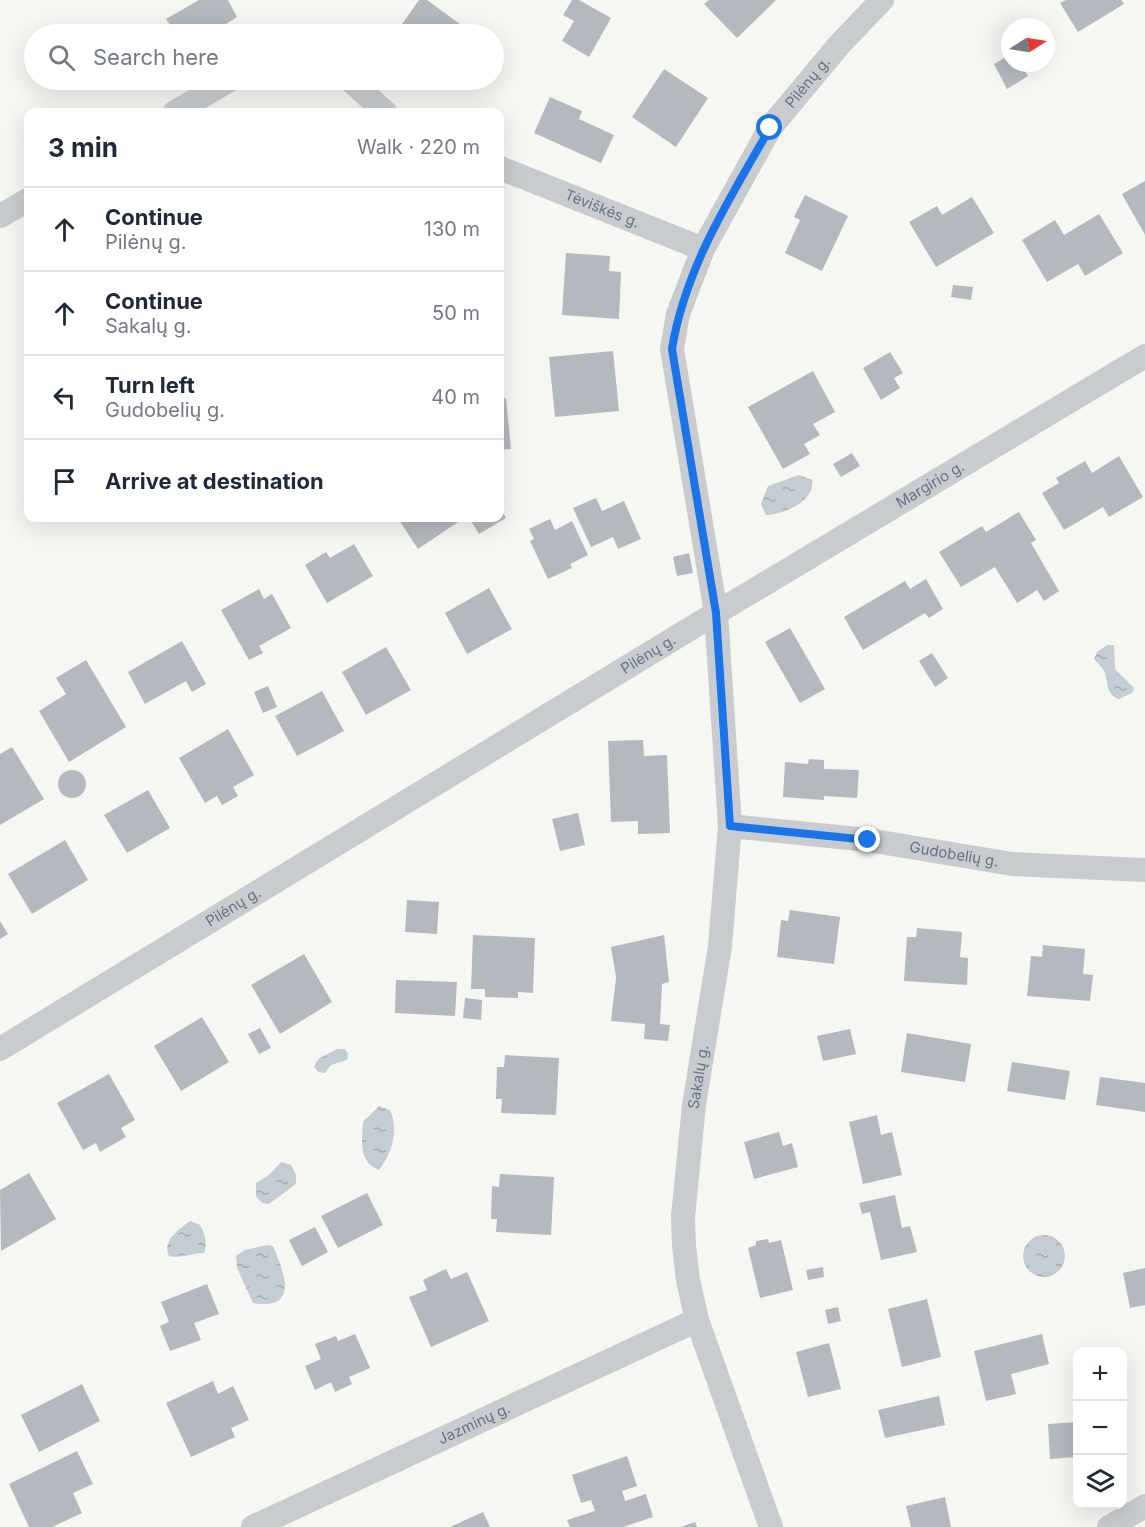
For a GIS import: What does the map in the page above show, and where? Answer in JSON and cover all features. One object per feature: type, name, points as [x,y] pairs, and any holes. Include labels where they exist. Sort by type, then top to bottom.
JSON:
[{"type":"street","name":"Pilėnų g.","points":[[0,1049],[716,613],[672,349],[678,314],[703,249],[770,128],[839,45],[882,0]]},
{"type":"street","points":[[182,108],[213,90]]},
{"type":"street","points":[[361,90],[381,108]]},
{"type":"street","name":"Tėviškės g.","points":[[504,170],[703,249]]},
{"type":"street","points":[[0,216],[24,202]]},
{"type":"street","name":"Margirio g.","points":[[716,613],[1145,356]]},
{"type":"street","name":"Sakalų g.","points":[[716,613],[730,826],[720,946],[694,1105],[683,1217],[688,1280],[698,1320],[771,1527]]},
{"type":"street","name":"Gudobelių g.","points":[[730,826],[868,840],[1012,864],[1145,870]]},
{"type":"street","name":"Jazminų g.","points":[[253,1527],[698,1320]]},
{"type":"street","points":[[1109,1527],[1145,1506]]},
{"type":"water","points":[[799,475],[812,480],[809,494],[790,509],[766,515],[761,504],[768,486]]},
{"type":"water","points":[[1107,645],[1114,645],[1115,669],[1134,688],[1132,693],[1119,699],[1111,694],[1106,675],[1094,659],[1097,652]]},
{"type":"water","points":[[337,1049],[345,1049],[348,1054],[347,1060],[331,1065],[325,1073],[318,1072],[314,1067],[318,1059]]},
{"type":"water","points":[[379,1106],[390,1110],[394,1133],[391,1149],[379,1170],[372,1166],[364,1156],[362,1143],[363,1122]]},
{"type":"water","points":[[281,1162],[291,1165],[296,1175],[296,1184],[269,1204],[262,1203],[256,1196],[256,1183],[269,1175]]},
{"type":"water","points":[[190,1221],[200,1225],[206,1242],[204,1253],[169,1256],[167,1251],[169,1241]]},
{"type":"water","points":[[1044,1235],[1059,1241],[1065,1256],[1059,1271],[1044,1277],[1029,1271],[1023,1256],[1029,1241]]},
{"type":"water","points":[[267,1245],[273,1246],[285,1287],[278,1301],[268,1304],[253,1303],[237,1268],[236,1256],[245,1250]]},
{"type":"building","points":[[199,0],[228,0],[237,17],[226,24],[169,24],[166,19]]},
{"type":"building","points":[[419,0],[427,0],[460,24],[402,24]]},
{"type":"building","points":[[572,0],[579,0],[611,18],[589,57],[562,41],[574,21],[563,15]]},
{"type":"building","points":[[709,0],[776,0],[737,38],[704,4]]},
{"type":"building","points":[[1066,0],[1121,0],[1124,4],[1078,32],[1060,3]]},
{"type":"building","points":[[1001,60],[1001,72],[1026,72],[1028,76],[1007,89],[994,64]]},
{"type":"building","points":[[664,69],[708,98],[676,147],[632,117]]},
{"type":"building","points":[[550,97],[582,111],[579,119],[614,135],[601,163],[534,133]]},
{"type":"building","points":[[1145,181],[1145,235],[1122,194]]},
{"type":"building","points":[[805,195],[848,216],[822,271],[785,253],[800,220],[794,217]]},
{"type":"building","points":[[972,197],[994,233],[936,267],[909,222],[937,206],[942,215]]},
{"type":"building","points":[[1099,214],[1123,253],[1085,276],[1078,264],[1047,282],[1022,240],[1055,220],[1064,235]]},
{"type":"building","points":[[566,253],[610,256],[609,271],[621,272],[619,319],[562,315]]},
{"type":"building","points":[[953,285],[973,287],[971,300],[951,297]]},
{"type":"building","points":[[613,351],[619,411],[555,417],[549,357]]},
{"type":"building","points":[[890,352],[903,373],[894,378],[900,388],[881,400],[863,368]]},
{"type":"building","points":[[813,371],[835,412],[813,424],[820,435],[804,444],[810,454],[783,469],[748,407]]},
{"type":"building","points":[[504,398],[506,398],[511,449],[504,450]]},
{"type":"building","points":[[852,453],[860,466],[841,477],[833,464]]},
{"type":"building","points":[[1119,456],[1143,497],[1109,517],[1103,507],[1064,530],[1042,493],[1059,483],[1056,478],[1085,461],[1092,473]]},
{"type":"building","points":[[596,498],[602,511],[624,501],[641,539],[618,549],[613,537],[591,547],[573,508]]},
{"type":"building","points":[[1019,512],[1036,540],[1031,543],[1059,591],[1044,601],[1037,590],[1017,603],[995,567],[961,587],[939,552],[982,526],[986,532]]},
{"type":"building","points":[[550,519],[555,530],[572,521],[588,555],[570,564],[572,568],[548,579],[530,541],[534,539],[529,529]]},
{"type":"building","points":[[400,522],[458,522],[418,549]]},
{"type":"building","points":[[472,522],[499,522],[479,534]]},
{"type":"building","points":[[354,544],[373,576],[327,603],[305,565],[326,552],[330,558]]},
{"type":"building","points":[[689,553],[693,573],[677,576],[673,557]]},
{"type":"building","points":[[926,579],[943,609],[929,618],[925,613],[863,650],[844,617],[905,581],[910,589]]},
{"type":"building","points":[[489,588],[512,629],[467,654],[445,613]]},
{"type":"building","points":[[259,589],[264,599],[272,594],[291,628],[259,646],[263,653],[249,660],[221,610]]},
{"type":"building","points":[[790,628],[825,689],[800,703],[765,642]]},
{"type":"building","points":[[182,641],[206,684],[192,692],[186,681],[145,704],[128,672]]},
{"type":"building","points":[[386,647],[411,690],[366,715],[342,672]]},
{"type":"building","points":[[932,653],[948,678],[935,687],[919,661]]},
{"type":"building","points":[[86,660],[126,727],[69,762],[39,711],[66,694],[56,678]]},
{"type":"building","points":[[268,686],[277,707],[263,713],[254,692]]},
{"type":"building","points":[[322,691],[344,731],[297,756],[275,716]]},
{"type":"building","points":[[228,729],[254,775],[233,787],[238,796],[222,805],[217,796],[205,803],[179,758]]},
{"type":"building","points":[[643,740],[644,756],[667,755],[670,833],[638,834],[638,821],[611,822],[608,741]]},
{"type":"building","points":[[12,747],[44,799],[0,825],[0,754]]},
{"type":"building","points":[[809,759],[824,760],[824,769],[859,770],[857,798],[824,796],[824,800],[783,797],[785,762],[808,764]]},
{"type":"building","points":[[72,770],[82,774],[86,784],[82,794],[72,798],[62,794],[58,784],[62,774]]},
{"type":"building","points":[[148,790],[170,828],[127,853],[104,815]]},
{"type":"building","points":[[578,813],[585,845],[560,851],[552,819]]},
{"type":"building","points":[[65,840],[88,880],[32,914],[8,874]]},
{"type":"building","points":[[407,900],[439,902],[437,934],[405,932]]},
{"type":"building","points":[[790,910],[840,917],[834,964],[777,957],[781,920],[788,921]]},
{"type":"building","points":[[0,921],[8,934],[0,939]]},
{"type":"building","points":[[917,928],[962,932],[960,957],[968,958],[967,985],[904,981],[907,937],[916,937]]},
{"type":"building","points":[[473,935],[535,938],[533,993],[518,992],[518,998],[485,997],[485,989],[471,989]]},
{"type":"building","points":[[664,935],[669,982],[662,984],[660,1024],[670,1025],[668,1041],[644,1039],[645,1024],[611,1021],[616,977],[611,947]]},
{"type":"building","points":[[1043,945],[1085,949],[1083,974],[1093,975],[1090,1001],[1027,996],[1031,956],[1042,957]]},
{"type":"building","points":[[304,954],[332,1002],[280,1034],[251,985]]},
{"type":"building","points":[[396,980],[457,982],[455,1016],[395,1013]]},
{"type":"building","points":[[465,998],[482,1000],[481,1020],[463,1018]]},
{"type":"building","points":[[202,1017],[229,1062],[181,1091],[154,1046]]},
{"type":"building","points":[[260,1028],[271,1048],[259,1054],[248,1034]]},
{"type":"building","points":[[850,1029],[856,1054],[823,1061],[817,1036]]},
{"type":"building","points":[[907,1033],[971,1044],[965,1082],[901,1072]]},
{"type":"building","points":[[505,1055],[559,1058],[556,1115],[501,1113],[502,1099],[496,1099],[497,1067],[504,1067]]},
{"type":"building","points":[[1012,1062],[1070,1071],[1065,1100],[1007,1091]]},
{"type":"building","points":[[109,1074],[135,1120],[121,1128],[126,1137],[100,1152],[96,1143],[83,1150],[57,1103]]},
{"type":"building","points":[[1100,1077],[1145,1083],[1145,1112],[1096,1105]]},
{"type":"building","points":[[877,1115],[881,1135],[892,1132],[902,1175],[863,1184],[849,1122]]},
{"type":"building","points":[[779,1132],[783,1146],[792,1143],[798,1167],[754,1179],[744,1142]]},
{"type":"building","points":[[29,1173],[56,1219],[1,1251],[0,1190]]},
{"type":"building","points":[[500,1174],[554,1177],[551,1235],[496,1232],[497,1219],[491,1219],[492,1186],[499,1187]]},
{"type":"building","points":[[367,1193],[383,1225],[338,1248],[321,1216]]},
{"type":"building","points":[[895,1195],[902,1228],[910,1226],[917,1252],[881,1260],[870,1212],[862,1214],[859,1203]]},
{"type":"building","points":[[315,1227],[328,1252],[302,1266],[289,1240]]},
{"type":"building","points":[[768,1239],[769,1243],[781,1240],[793,1290],[760,1298],[748,1248],[756,1245],[756,1241]]},
{"type":"building","points":[[823,1267],[824,1277],[808,1280],[806,1270]]},
{"type":"building","points":[[1145,1268],[1145,1305],[1130,1308],[1123,1273]]},
{"type":"building","points":[[446,1269],[451,1279],[467,1272],[489,1321],[431,1347],[409,1297],[427,1290],[423,1280]]},
{"type":"building","points":[[207,1284],[219,1314],[194,1323],[201,1340],[170,1351],[160,1326],[169,1322],[161,1302]]},
{"type":"building","points":[[927,1299],[941,1357],[902,1367],[888,1309]]},
{"type":"building","points":[[838,1307],[841,1321],[828,1324],[825,1310]]},
{"type":"building","points":[[355,1334],[370,1368],[349,1377],[352,1384],[335,1392],[331,1382],[315,1390],[305,1366],[321,1359],[315,1344],[336,1336],[338,1341]]},
{"type":"building","points":[[1042,1334],[1049,1364],[1011,1374],[1016,1394],[986,1401],[974,1351]]},
{"type":"building","points":[[829,1343],[841,1389],[808,1397],[796,1352]]},
{"type":"building","points":[[213,1381],[218,1394],[233,1386],[249,1420],[231,1428],[235,1437],[191,1457],[166,1403]]},
{"type":"building","points":[[82,1384],[100,1421],[39,1452],[21,1415]]},
{"type":"building","points":[[939,1396],[945,1425],[885,1438],[878,1410]]},
{"type":"building","points":[[1073,1422],[1073,1457],[1050,1459],[1048,1424]]},
{"type":"building","points":[[77,1451],[93,1484],[73,1493],[82,1513],[52,1527],[29,1527],[9,1484]]},
{"type":"building","points":[[627,1456],[637,1486],[622,1491],[625,1501],[646,1494],[653,1517],[623,1527],[570,1527],[567,1520],[595,1511],[591,1500],[581,1503],[572,1475]]},
{"type":"building","points":[[945,1497],[951,1527],[911,1527],[906,1506]]},
{"type":"building","points":[[483,1512],[490,1527],[450,1527]]},
{"type":"building","points":[[695,1522],[697,1527],[681,1527]]},
{"type":"route","points":[[770,128],[703,249],[678,314],[672,349],[716,613],[730,826],[868,840]]}]
